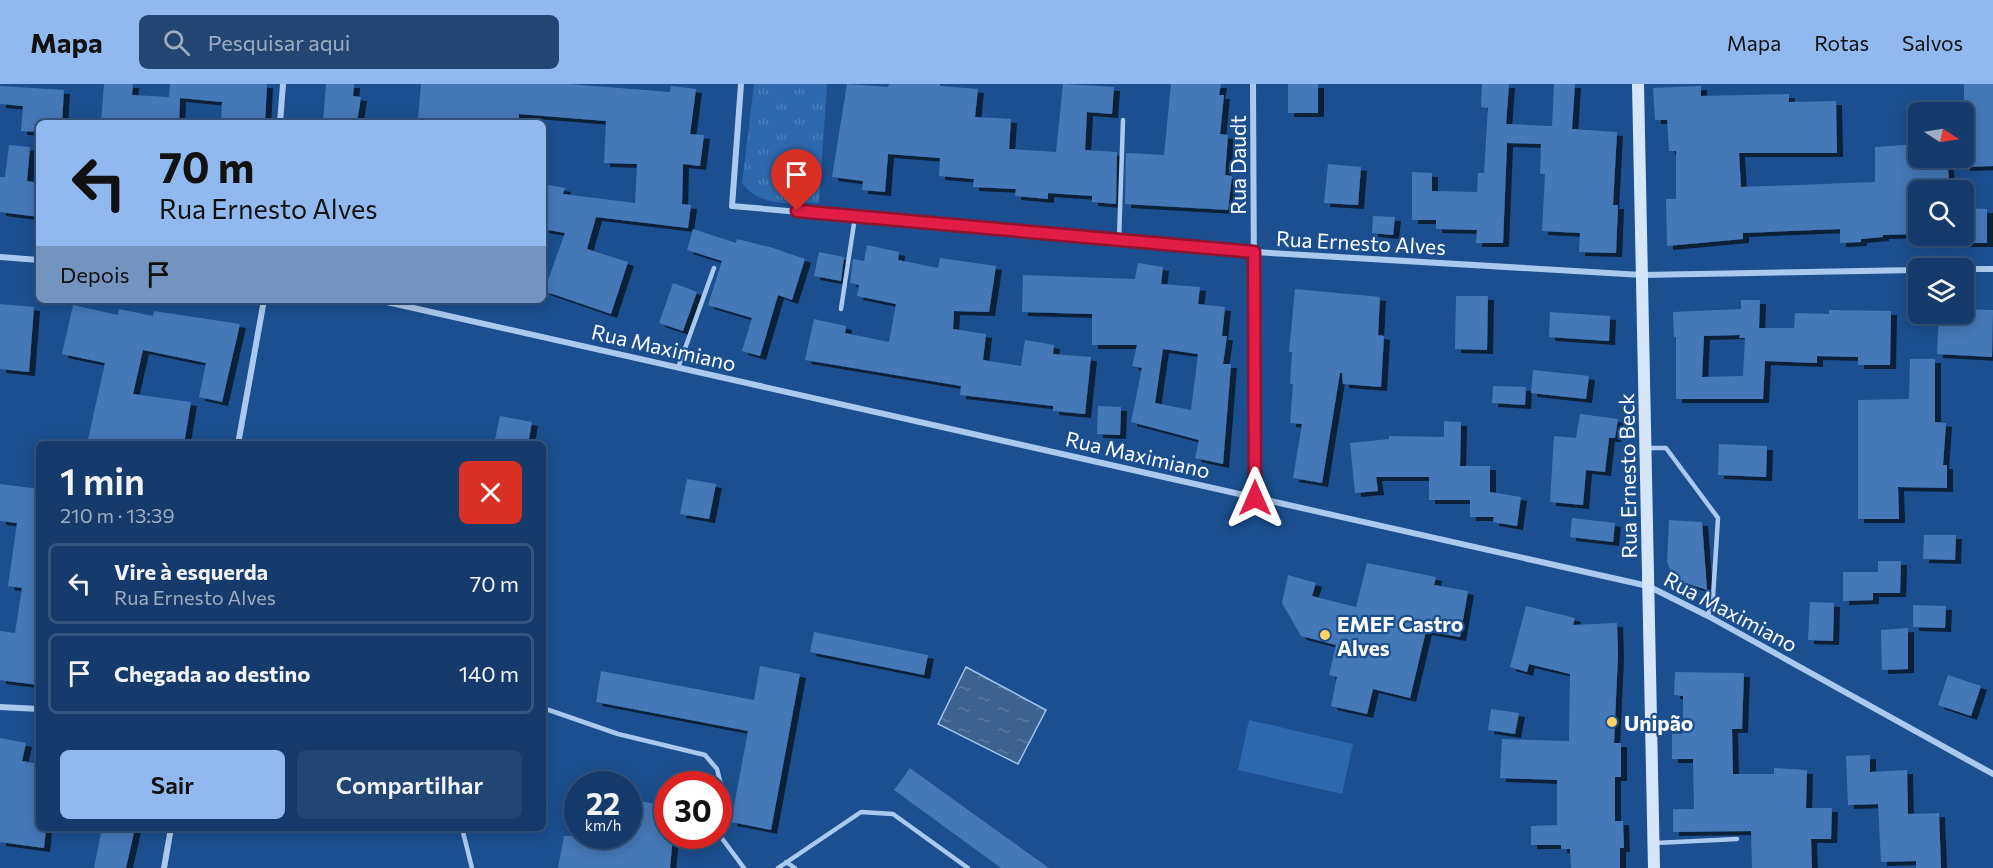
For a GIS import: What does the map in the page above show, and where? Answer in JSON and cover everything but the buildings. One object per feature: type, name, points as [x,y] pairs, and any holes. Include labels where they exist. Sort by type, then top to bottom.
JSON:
[{"type":"street","points":[[280,120],[283,84]]},
{"type":"street","name":"Rua Ernesto Alves","points":[[741,84],[732,206],[1254,252],[1642,275],[1908,270]]},
{"type":"street","name":"Rua Daudt","points":[[1253,84],[1255,498]]},
{"type":"street","name":"Rua Ernesto Beck","points":[[1638,84],[1654,868]]},
{"type":"street","points":[[0,257],[36,260]]},
{"type":"street","points":[[1974,269],[1993,268]]},
{"type":"street","points":[[239,441],[263,303]]},
{"type":"street","name":"Rua Maximiano","points":[[391,303],[1648,586],[1708,616],[1993,774]]},
{"type":"street","points":[[0,707],[36,709]]},
{"type":"street","points":[[164,868],[170,831]]},
{"type":"lane","points":[[1119,240],[1123,120]]},
{"type":"lane","points":[[841,309],[855,217]]},
{"type":"lane","points":[[678,368],[714,268]]},
{"type":"lane","points":[[412,308],[413,303]]},
{"type":"lane","points":[[1646,448],[1666,448],[1718,518],[1713,597],[1708,616]]},
{"type":"lane","points":[[546,709],[618,734],[705,755],[718,771]]},
{"type":"lane","points":[[778,868],[861,812],[893,814],[968,868]]},
{"type":"lane","points":[[463,831],[472,868]]},
{"type":"lane","points":[[1654,843],[1737,839]]},
{"type":"lane","points":[[730,849],[744,868]]},
{"type":"lane","points":[[786,862],[795,868]]},
{"type":"green space","points":[[754,84],[827,84],[819,203],[787,203],[767,200],[749,191],[742,183]]},
{"type":"green space","points":[[1249,720],[1353,744],[1342,794],[1238,770]]},
{"type":"water","points":[[966,667],[1046,710],[1018,764],[938,724]]},
{"type":"place","name":"EMEF Castro Alves","points":[[1325,635]]},
{"type":"place","name":"Unipão","points":[[1612,722]]},
{"type":"route","points":[[797,211],[1254,252],[1255,498]]}]
